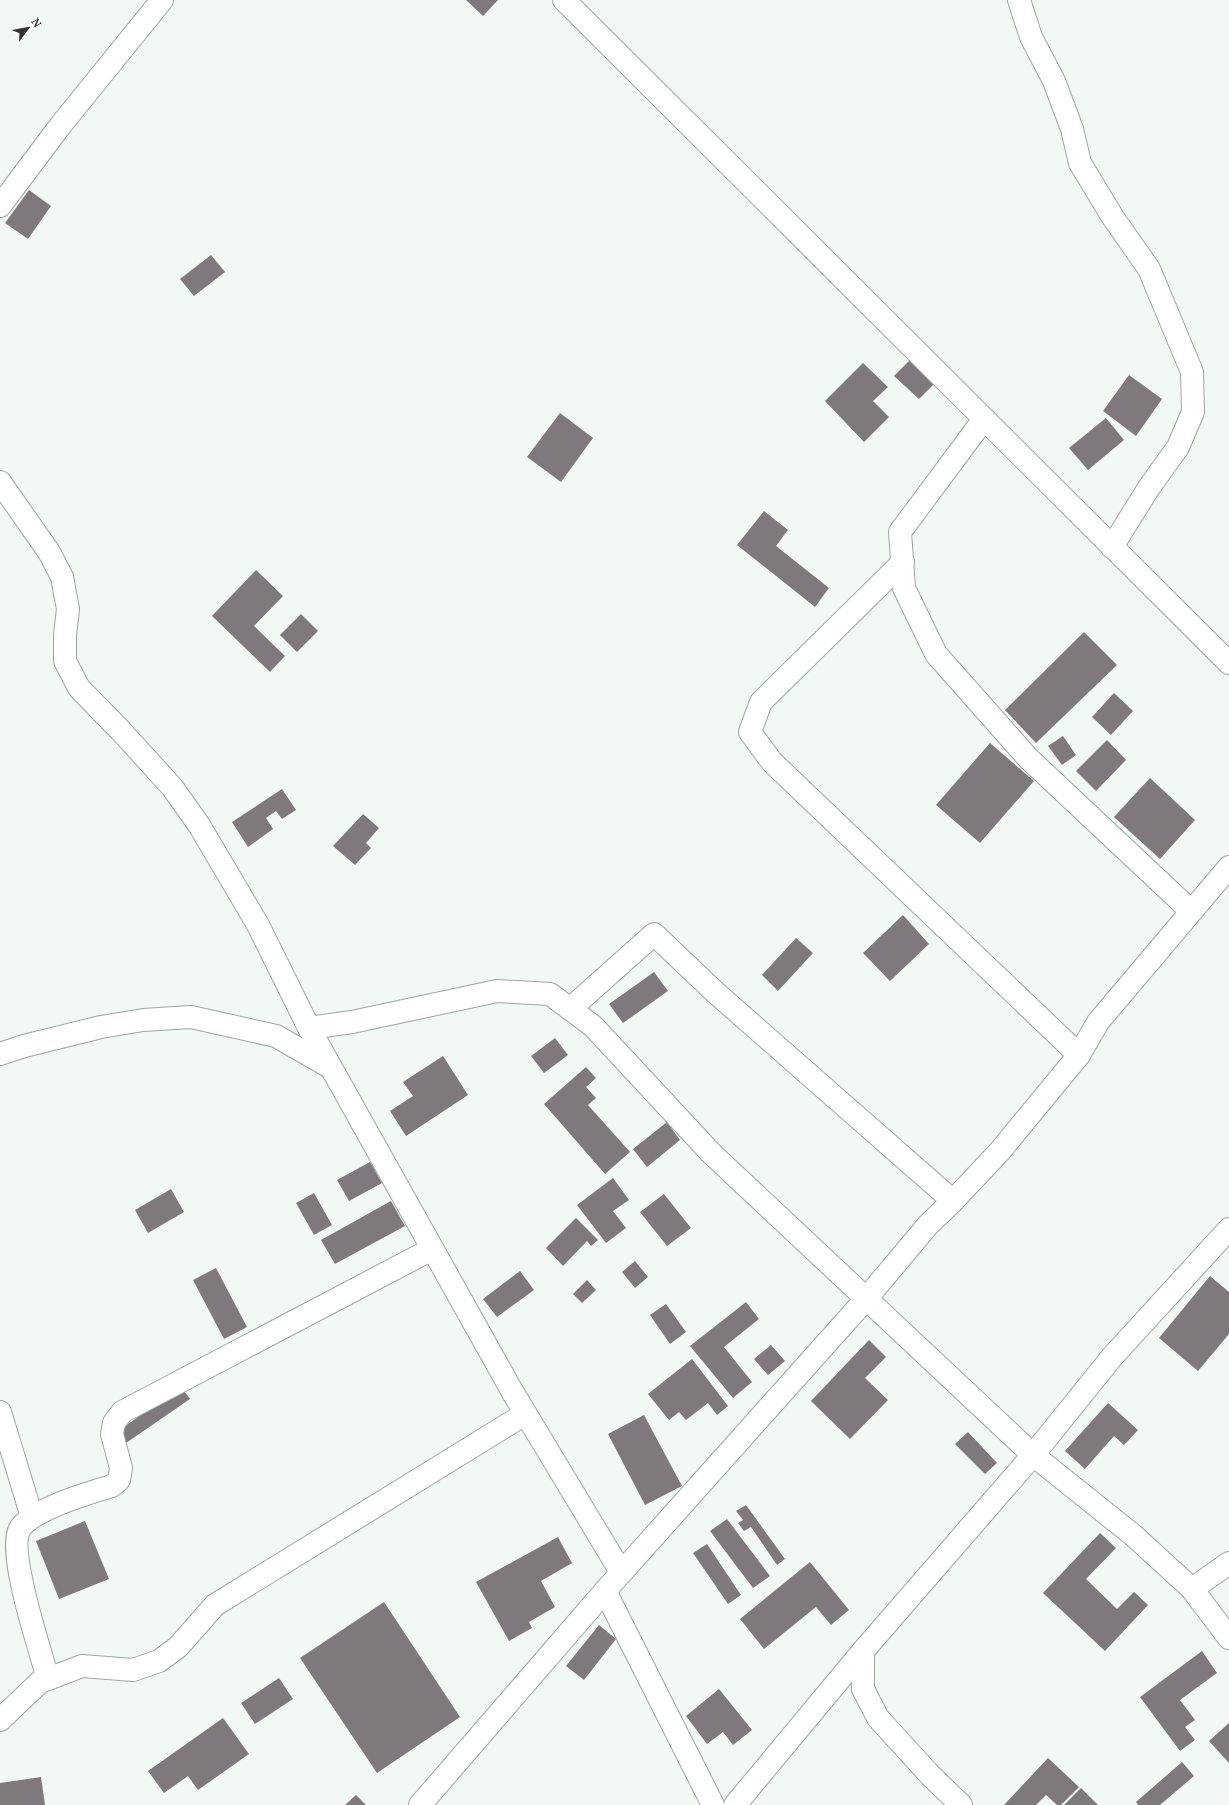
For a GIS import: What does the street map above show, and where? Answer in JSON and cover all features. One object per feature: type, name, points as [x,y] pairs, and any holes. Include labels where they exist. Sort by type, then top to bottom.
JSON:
[{"type":"street","points":[[0,206],[60,126],[162,0]]},
{"type":"street","points":[[564,0],[1229,663]]},
{"type":"street","points":[[1019,0],[1031,37],[1054,81],[1072,129],[1080,163],[1112,216],[1149,269],[1192,372],[1193,412],[1178,447],[1148,489],[1112,547]]},
{"type":"street","points":[[984,419],[900,532],[904,588],[936,654],[1028,758],[1191,911]]},
{"type":"street","points":[[0,482],[49,552],[62,577],[68,609],[65,635],[65,661],[79,688],[172,787],[199,825],[258,925],[330,1067],[525,1414],[621,1572]]},
{"type":"street","points":[[903,562],[761,702],[750,732],[772,762],[1079,1055]]},
{"type":"street","points":[[420,1805],[621,1572],[866,1299],[928,1225],[1000,1151],[1079,1055],[1098,1022],[1229,867]]},
{"type":"street","points":[[570,1009],[654,934],[716,993],[953,1201]]},
{"type":"street","points":[[309,1028],[352,1022],[497,991],[550,994],[593,1026],[711,1154],[1033,1456],[1133,1535],[1192,1589],[1229,1638]]},
{"type":"street","points":[[0,1054],[24,1046],[101,1027],[143,1020],[191,1017],[276,1036],[330,1067]]},
{"type":"street","points":[[735,1805],[863,1651],[1033,1456],[1112,1357],[1229,1229]]},
{"type":"street","points":[[48,1679],[20,1578],[17,1548],[20,1528],[36,1514],[112,1486],[119,1480],[121,1468],[112,1434],[114,1423],[122,1412],[432,1248]]},
{"type":"street","points":[[0,1412],[32,1517]]},
{"type":"street","points":[[0,1720],[40,1682],[82,1666],[133,1670],[159,1661],[178,1647],[215,1605],[525,1414]]},
{"type":"street","points":[[1192,1589],[1229,1563]]},
{"type":"street","points":[[605,1591],[713,1805]]},
{"type":"street","points":[[863,1651],[863,1689],[878,1718],[931,1776],[961,1805]]},
{"type":"building","points":[[466,0],[498,0],[483,16]]},
{"type":"building","points":[[29,190],[51,206],[28,239],[5,223]]},
{"type":"building","points":[[211,255],[225,272],[194,296],[180,279]]},
{"type":"building","points":[[910,360],[935,383],[919,399],[894,376]]},
{"type":"building","points":[[863,363],[888,387],[873,401],[889,417],[864,442],[825,401]]},
{"type":"building","points":[[1129,375],[1162,399],[1136,436],[1103,411]]},
{"type":"building","points":[[560,413],[593,438],[561,482],[527,457]]},
{"type":"building","points":[[1106,418],[1124,440],[1088,470],[1069,448]]},
{"type":"building","points":[[764,511],[788,530],[776,546],[829,588],[815,607],[737,545]]},
{"type":"building","points":[[256,570],[283,596],[254,626],[285,656],[270,672],[212,616]]},
{"type":"building","points":[[301,614],[318,631],[297,652],[280,635]]},
{"type":"building","points":[[1084,632],[1117,665],[1036,743],[1005,710]]},
{"type":"building","points":[[1114,693],[1133,711],[1111,735],[1092,717]]},
{"type":"building","points":[[1063,736],[1076,755],[1062,765],[1048,746]]},
{"type":"building","points":[[1107,740],[1126,760],[1096,791],[1076,771]]},
{"type":"building","points":[[990,743],[1034,781],[980,843],[936,805]]},
{"type":"building","points":[[1150,778],[1195,820],[1160,859],[1114,817]]},
{"type":"building","points":[[282,789],[296,810],[282,819],[276,811],[266,818],[273,829],[248,847],[232,822]]},
{"type":"building","points":[[363,814],[379,828],[366,843],[371,848],[355,865],[333,846]]},
{"type":"building","points":[[903,915],[929,944],[890,981],[863,953]]},
{"type":"building","points":[[796,938],[813,953],[778,991],[762,975]]},
{"type":"building","points":[[654,972],[668,991],[623,1023],[609,1004]]},
{"type":"building","points":[[555,1038],[568,1055],[544,1073],[531,1056]]},
{"type":"building","points":[[443,1056],[468,1095],[406,1136],[390,1111],[413,1096],[403,1082]]},
{"type":"building","points":[[586,1067],[596,1078],[586,1087],[596,1098],[588,1105],[630,1152],[605,1174],[544,1104]]},
{"type":"building","points":[[667,1122],[680,1140],[647,1167],[633,1149]]},
{"type":"building","points":[[370,1162],[382,1183],[349,1201],[337,1180]]},
{"type":"building","points":[[613,1178],[629,1200],[613,1211],[626,1228],[606,1243],[577,1205]]},
{"type":"building","points":[[171,1189],[184,1212],[148,1233],[135,1210]]},
{"type":"building","points":[[314,1193],[332,1225],[314,1235],[296,1203]]},
{"type":"building","points":[[664,1194],[691,1228],[667,1246],[640,1212]]},
{"type":"building","points":[[391,1201],[405,1226],[335,1264],[321,1240]]},
{"type":"building","points":[[576,1218],[598,1240],[591,1246],[587,1241],[563,1266],[546,1248]]},
{"type":"building","points":[[635,1261],[648,1277],[635,1288],[622,1272]]},
{"type":"building","points":[[216,1268],[247,1327],[224,1339],[193,1280]]},
{"type":"building","points":[[520,1271],[534,1290],[497,1317],[483,1299]]},
{"type":"building","points":[[1210,1276],[1229,1292],[1229,1334],[1198,1371],[1159,1338]]},
{"type":"building","points":[[587,1280],[596,1290],[582,1303],[573,1294]]},
{"type":"building","points":[[746,1302],[759,1319],[724,1347],[752,1382],[733,1398],[690,1346]]},
{"type":"building","points":[[666,1304],[686,1332],[670,1344],[650,1315]]},
{"type":"building","points":[[869,1340],[886,1357],[865,1378],[888,1400],[850,1439],[811,1401]]},
{"type":"building","points":[[771,1345],[785,1361],[768,1375],[754,1359]]},
{"type":"building","points":[[692,1359],[728,1406],[717,1415],[708,1403],[686,1420],[679,1412],[669,1420],[648,1394]]},
{"type":"building","points":[[181,1387],[190,1399],[126,1443],[118,1431]]},
{"type":"building","points":[[1108,1403],[1138,1430],[1124,1445],[1114,1436],[1085,1469],[1065,1451]]},
{"type":"building","points":[[644,1415],[682,1486],[645,1505],[608,1434]]},
{"type":"building","points":[[968,1432],[997,1463],[985,1474],[955,1444]]},
{"type":"building","points":[[746,1505],[785,1559],[777,1565],[751,1527],[744,1531],[738,1523],[743,1520],[736,1511]]},
{"type":"building","points":[[727,1519],[770,1576],[753,1588],[710,1531]]},
{"type":"building","points":[[85,1521],[109,1579],[59,1599],[36,1541]]},
{"type":"building","points":[[1100,1533],[1116,1548],[1086,1579],[1117,1609],[1134,1592],[1148,1605],[1105,1651],[1043,1593]]},
{"type":"building","points":[[558,1537],[572,1563],[541,1581],[555,1607],[529,1622],[532,1628],[509,1641],[476,1582]]},
{"type":"building","points":[[707,1544],[741,1595],[728,1604],[693,1553]]},
{"type":"building","points":[[810,1562],[849,1610],[831,1625],[816,1607],[764,1649],[740,1619]]},
{"type":"building","points":[[384,1602],[460,1717],[377,1773],[300,1658]]},
{"type":"building","points":[[599,1625],[616,1639],[584,1680],[566,1666]]},
{"type":"building","points":[[1202,1651],[1217,1673],[1180,1700],[1195,1720],[1185,1727],[1195,1740],[1180,1751],[1140,1697]]},
{"type":"building","points":[[279,1678],[293,1699],[255,1724],[241,1703]]},
{"type":"building","points":[[719,1689],[752,1730],[733,1745],[723,1732],[707,1744],[686,1716]]},
{"type":"building","points":[[223,1718],[249,1754],[198,1790],[188,1776],[164,1793],[148,1771]]},
{"type":"building","points":[[1229,1723],[1229,1763],[1209,1741]]},
{"type":"building","points":[[1048,1758],[1079,1787],[1061,1805],[1057,1805],[1046,1795],[1036,1805],[1004,1805]]},
{"type":"building","points":[[1182,1762],[1194,1776],[1160,1805],[1138,1805],[1136,1802]]},
{"type":"building","points":[[41,1777],[45,1805],[0,1805],[0,1783]]},
{"type":"building","points":[[1081,1788],[1098,1805],[1064,1805]]},
{"type":"building","points":[[356,1795],[366,1805],[345,1805]]}]
